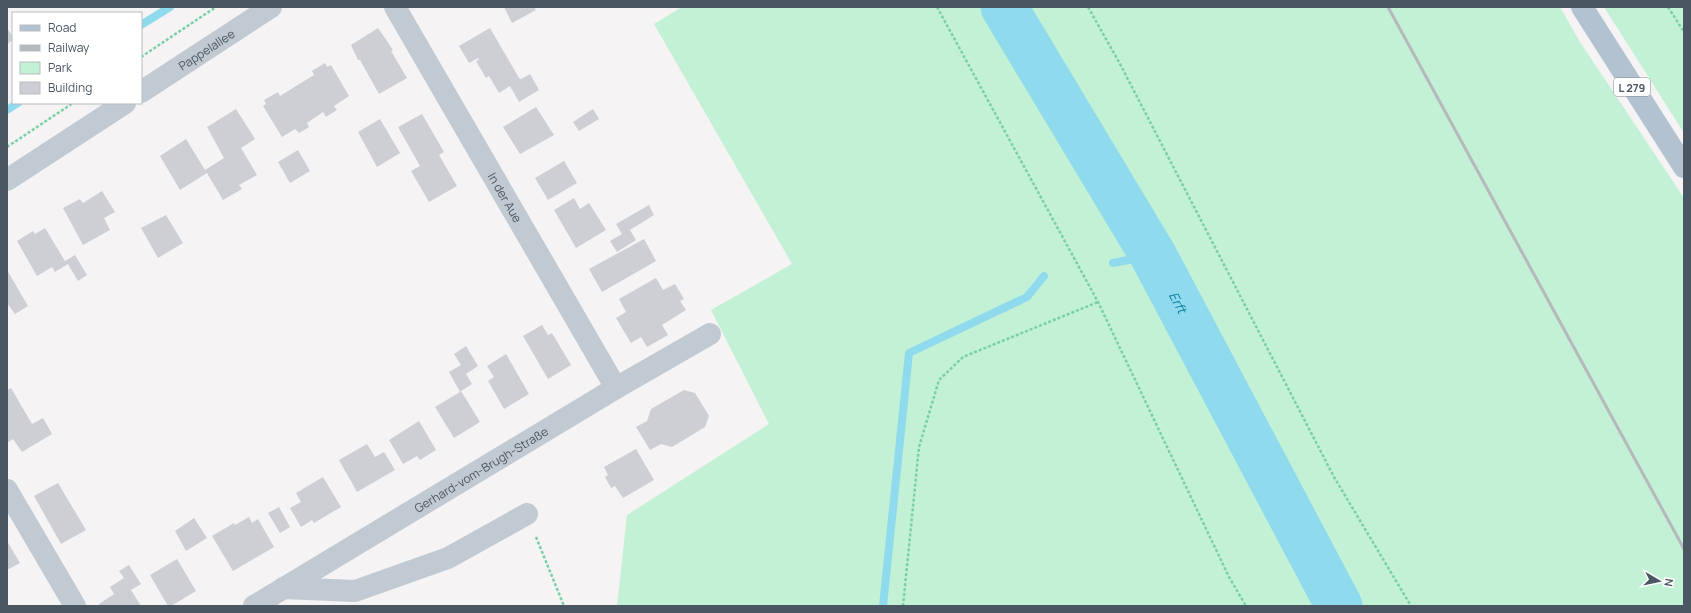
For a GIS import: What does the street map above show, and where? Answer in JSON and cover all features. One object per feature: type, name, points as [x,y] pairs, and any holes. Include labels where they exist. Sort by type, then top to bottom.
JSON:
[{"type":"main road","name":"L 279","points":[[1582,7],[1684,167]]},
{"type":"street","name":"Pappelallee","points":[[142,91],[271,7]]},
{"type":"street","name":"In der Aue","points":[[395,7],[616,388]]},
{"type":"street","points":[[7,180],[123,104]]},
{"type":"street","name":"Gerhard-vom-Brugh-Straße","points":[[254,606],[616,388],[710,334]]},
{"type":"street","points":[[7,490],[76,606]]},
{"type":"street","points":[[283,588],[355,591],[448,558],[527,514]]},
{"type":"path","points":[[142,56],[216,7]]},
{"type":"path","points":[[937,7],[1098,302],[1229,577],[1246,606]]},
{"type":"path","points":[[1088,7],[1119,62],[1334,478],[1411,606]]},
{"type":"path","points":[[1668,7],[1684,32]]},
{"type":"path","points":[[7,147],[72,104]]},
{"type":"path","points":[[903,606],[919,446],[938,380],[963,357],[1098,302]]},
{"type":"path","points":[[527,514],[564,606]]},
{"type":"green space","points":[[682,7],[980,7],[1157,277],[1233,421],[1268,498],[1325,606],[617,606],[627,515],[769,424],[711,310],[792,264],[654,24]]},
{"type":"green space","points":[[1030,7],[1560,7],[1580,42],[1684,198],[1684,606],[1353,606]]},
{"type":"green space","points":[[1604,7],[1684,7],[1684,133]]},
{"type":"building","points":[[504,7],[534,7],[536,10],[512,23]]},
{"type":"building","points":[[7,28],[12,36],[12,41],[7,44]]},
{"type":"building","points":[[378,28],[393,50],[391,51],[407,78],[379,94],[360,60],[358,60],[351,45]]},
{"type":"building","points":[[490,28],[519,78],[521,79],[530,74],[539,90],[519,102],[510,86],[499,93],[489,76],[486,78],[476,61],[479,60],[478,58],[469,63],[459,46]]},
{"type":"building","points":[[325,63],[327,67],[331,65],[349,96],[334,106],[337,110],[326,117],[323,112],[307,123],[309,127],[299,133],[295,129],[282,137],[263,106],[266,104],[264,100],[278,92],[280,96],[314,75],[312,71]]},
{"type":"building","points":[[536,107],[554,135],[520,154],[503,127]]},
{"type":"building","points":[[236,109],[255,139],[241,148],[257,175],[239,185],[242,189],[223,200],[207,173],[180,190],[160,156],[186,139],[205,170],[224,158],[207,127]]},
{"type":"building","points":[[593,109],[599,119],[579,131],[573,122]]},
{"type":"building","points":[[422,114],[444,152],[439,155],[457,186],[429,202],[411,171],[420,166],[398,127]]},
{"type":"building","points":[[380,119],[400,153],[377,167],[358,132]]},
{"type":"building","points":[[298,150],[310,171],[290,183],[278,162]]},
{"type":"building","points":[[564,161],[577,183],[548,200],[535,178]]},
{"type":"building","points":[[102,191],[115,212],[104,218],[110,230],[83,245],[63,208],[80,199],[83,203]]},
{"type":"building","points":[[574,198],[580,209],[589,203],[606,230],[576,248],[554,210]]},
{"type":"building","points":[[649,205],[654,215],[630,230],[636,240],[617,252],[610,241],[622,234],[616,224]]},
{"type":"building","points":[[166,215],[183,243],[158,258],[141,228]]},
{"type":"building","points":[[45,228],[65,261],[75,255],[87,275],[78,281],[68,264],[55,272],[52,267],[37,276],[17,241],[33,231],[35,234]]},
{"type":"building","points":[[644,239],[656,261],[602,292],[589,269]]},
{"type":"building","points":[[7,270],[28,306],[15,314],[7,303]]},
{"type":"building","points":[[656,278],[663,290],[675,284],[684,299],[680,301],[686,310],[662,325],[668,335],[647,347],[641,337],[631,343],[616,318],[626,312],[619,299]]},
{"type":"building","points":[[542,325],[548,335],[552,333],[571,365],[548,379],[523,336]]},
{"type":"building","points":[[466,346],[478,366],[466,374],[472,384],[461,391],[480,422],[454,438],[435,407],[460,392],[449,372],[461,365],[454,354]]},
{"type":"building","points":[[506,354],[529,394],[504,409],[488,381],[494,377],[487,366]]},
{"type":"building","points":[[11,388],[32,424],[43,418],[52,434],[22,452],[13,439],[7,443],[7,390]]},
{"type":"building","points":[[684,390],[695,393],[709,416],[705,427],[672,447],[661,444],[650,450],[636,427],[647,421],[651,409]]},
{"type":"building","points":[[419,421],[436,450],[420,460],[417,456],[403,464],[389,440]]},
{"type":"building","points":[[367,444],[375,457],[384,452],[395,470],[357,492],[339,460]]},
{"type":"building","points":[[636,449],[654,480],[623,498],[615,486],[611,488],[605,477],[608,475],[604,467]]},
{"type":"building","points":[[323,477],[341,507],[314,523],[312,520],[301,527],[290,508],[301,502],[296,493]]},
{"type":"building","points":[[58,483],[86,530],[61,544],[34,496]]},
{"type":"building","points":[[279,507],[290,527],[280,533],[268,513]]},
{"type":"building","points":[[249,517],[252,523],[258,519],[274,547],[233,571],[212,536],[234,523],[235,525]]},
{"type":"building","points":[[194,518],[207,538],[186,551],[175,531]]},
{"type":"building","points":[[7,541],[20,563],[7,570]]},
{"type":"building","points":[[177,559],[196,591],[171,606],[168,606],[150,575]]},
{"type":"building","points":[[129,565],[141,584],[131,590],[141,606],[100,606],[99,604],[114,594],[110,587],[124,578],[119,571]]},
{"type":"waterway","points":[[142,24],[170,7]]},
{"type":"waterway","name":"Erft","points":[[1004,7],[1153,255],[1339,606]]},
{"type":"waterway","points":[[7,110],[16,104]]},
{"type":"waterway","points":[[1113,263],[1153,255]]},
{"type":"waterway","points":[[883,606],[909,353],[1027,297],[1044,276]]},
{"type":"railway","points":[[1388,7],[1684,549]]}]
